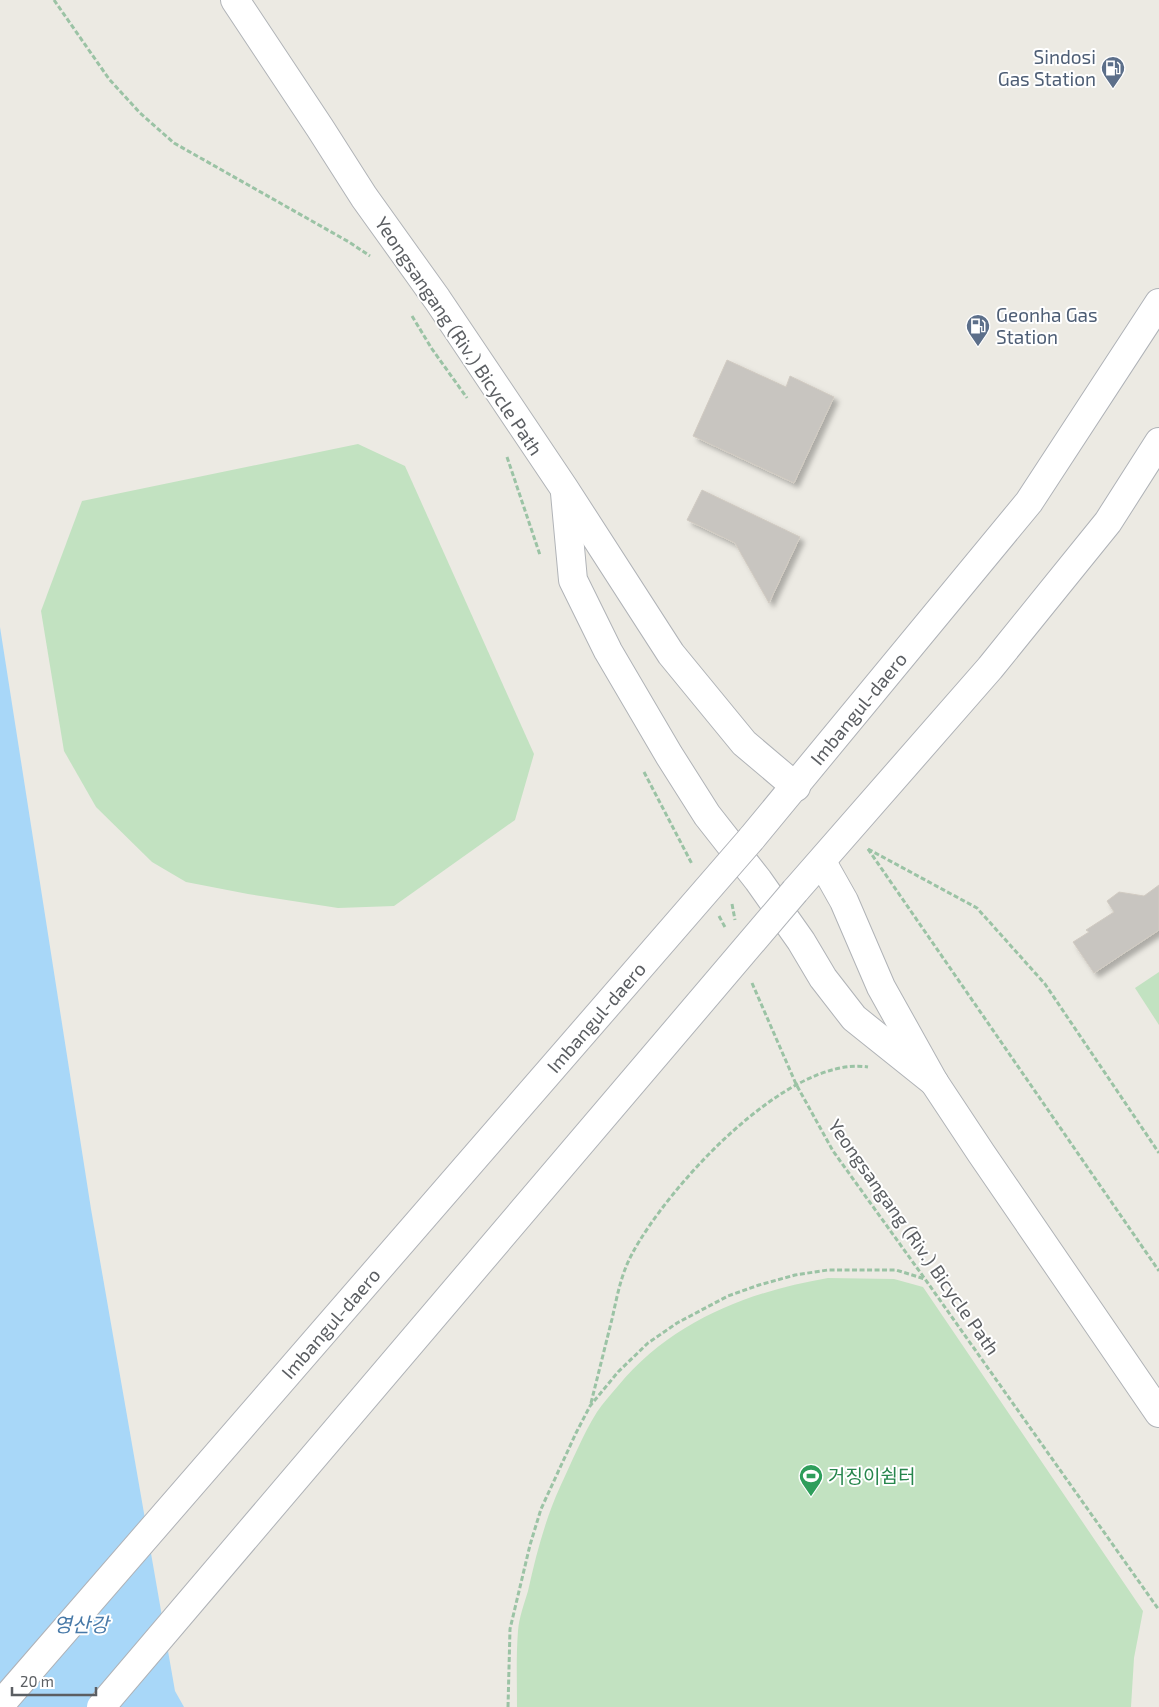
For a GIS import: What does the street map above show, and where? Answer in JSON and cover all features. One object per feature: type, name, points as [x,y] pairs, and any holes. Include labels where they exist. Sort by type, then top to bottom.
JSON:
[{"type":"main road","points":[[234,0],[364,197],[436,299],[564,488],[670,654],[744,744],[796,787]]},
{"type":"main road","name":"Imbangul-daero","points":[[0,1705],[796,787],[1029,502],[1159,303]]},
{"type":"main road","points":[[102,1707],[795,892],[990,668],[1108,522],[1159,442]]},
{"type":"main road","points":[[564,488],[573,580],[608,651],[669,755],[707,814],[758,880],[801,941],[823,978],[854,1018],[934,1082]]},
{"type":"main road","points":[[822,862],[844,901],[881,987],[934,1082],[1159,1413]]},
{"type":"path","points":[[54,0],[109,79],[140,113],[174,143],[349,242],[371,257]]},
{"type":"path","points":[[408,309],[432,349],[472,405]]},
{"type":"path","points":[[506,454],[543,562]]},
{"type":"path","points":[[640,765],[694,867]]},
{"type":"path","points":[[1159,1153],[1045,984],[977,908],[867,849],[1159,1271]]},
{"type":"path","points":[[731,896],[736,928]]},
{"type":"path","points":[[716,909],[729,935]]},
{"type":"path","name":"Yeongsangang (Riv.) Bicycle Path","points":[[750,978],[796,1084],[833,1151],[1159,1610]]},
{"type":"path","points":[[590,1406],[622,1276],[642,1236],[672,1196],[708,1154],[748,1117],[796,1084],[819,1074]]},
{"type":"path","points":[[508,1707],[510,1629],[530,1545],[541,1509],[590,1406],[618,1372],[648,1343],[677,1323],[728,1296],[776,1280],[828,1270],[896,1270],[925,1279]]},
{"type":"green space","points":[[358,444],[405,466],[534,754],[515,820],[394,906],[338,908],[186,882],[152,862],[96,807],[64,751],[41,611],[82,501]]},
{"type":"green space","points":[[1159,972],[1159,1025],[1135,988]]},
{"type":"green space","name":"거징이쉼터","points":[[828,1278],[894,1279],[923,1287],[1143,1611],[1134,1658],[1131,1707],[517,1707],[517,1640],[519,1626],[545,1525],[560,1487],[599,1409],[639,1363],[687,1327],[740,1301],[798,1284]]},
{"type":"water","name":"영산강","points":[[0,627],[91,1209],[175,1691],[184,1707],[0,1707]]},
{"type":"building","points":[[727,360],[786,387],[790,376],[834,397],[794,483],[693,436]]},
{"type":"building","points":[[702,490],[800,537],[769,603],[735,543],[687,520]]},
{"type":"building","points":[[1159,885],[1159,930],[1094,973],[1073,942],[1089,932],[1086,930],[1114,912],[1107,901],[1119,892],[1144,896]]},
{"type":"place","name":"Sindosi Gas Station","points":[[1113,89]]},
{"type":"place","name":"Geonha Gas Station","points":[[978,347]]},
{"type":"place","name":"거징이쉼터","points":[[811,1497]]}]
